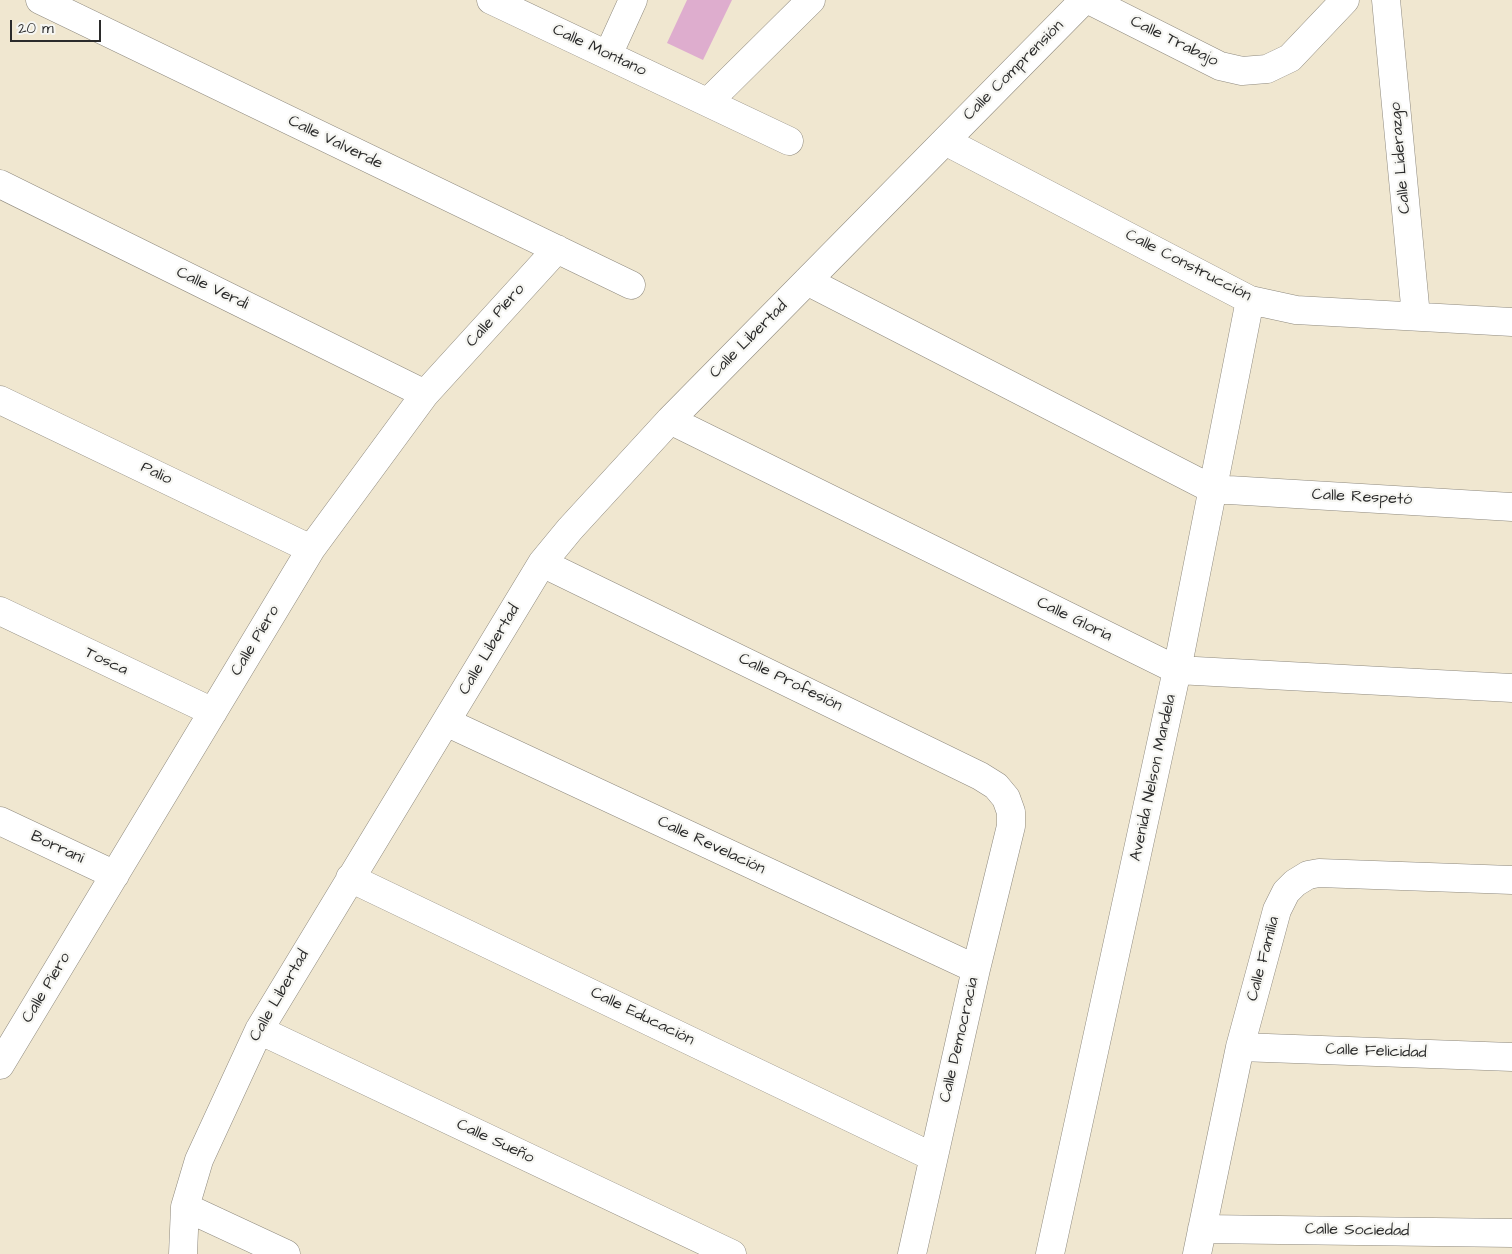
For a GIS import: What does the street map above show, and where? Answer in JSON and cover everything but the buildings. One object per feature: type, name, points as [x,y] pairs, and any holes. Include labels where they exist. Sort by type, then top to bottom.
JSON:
[{"type":"street","name":"Calle Valverde","points":[[40,0],[631,285]]},
{"type":"street","name":"Calle Montano","points":[[491,0],[789,140]]},
{"type":"street","points":[[608,55],[633,0]]},
{"type":"street","points":[[708,102],[811,0]]},
{"type":"street","name":"Calle Comprensión","points":[[945,141],[1084,0]]},
{"type":"street","name":"Calle Trabajo","points":[[1089,0],[1220,66],[1242,70],[1267,70],[1290,58],[1344,0]]},
{"type":"street","name":"Calle Liderazgo","points":[[1386,0],[1416,316]]},
{"type":"street","name":"Calle Libertad","points":[[183,1254],[185,1208],[199,1160],[259,1030],[542,563],[570,529],[670,420],[945,141]]},
{"type":"street","name":"Calle Construcción","points":[[945,141],[1250,300],[1296,310],[1512,322]]},
{"type":"street","name":"Calle Verdi","points":[[0,184],[425,394]]},
{"type":"street","name":"Calle Piero","points":[[0,1065],[8,1036],[115,875],[311,549],[425,394],[556,249]]},
{"type":"street","points":[[808,281],[1212,489]]},
{"type":"street","name":"Avenida Nelson Mandela","points":[[1050,1254],[1177,670],[1250,300]]},
{"type":"street","name":"Palio","points":[[0,400],[311,549]]},
{"type":"street","name":"Calle Gloria","points":[[670,420],[1177,670],[1512,688]]},
{"type":"street","name":"Calle Respetó","points":[[1212,489],[1512,507]]},
{"type":"street","name":"Calle Profesión","points":[[542,563],[980,776],[996,786],[1006,798],[1011,812],[1011,826]]},
{"type":"street","name":"Tosca","points":[[0,611],[213,712]]},
{"type":"street","name":"Calle Revelación","points":[[446,722],[976,969]]},
{"type":"street","name":"Borrani","points":[[0,821],[115,875]]},
{"type":"street","name":"Calle Democracia","points":[[912,1254],[976,969],[1011,826]]},
{"type":"street","name":"Calle Familia","points":[[1200,1241],[1240,1047],[1277,910],[1286,892],[1308,875],[1319,873],[1512,880]]},
{"type":"street","name":"Calle Educación","points":[[350,878],[933,1157]]},
{"type":"street","name":"Calle Sueño","points":[[259,1030],[732,1254]]},
{"type":"street","name":"Calle Felicidad","points":[[1240,1047],[1512,1057]]},
{"type":"street","points":[[185,1208],[286,1254]]},
{"type":"street","name":"Calle Sociedad","points":[[1200,1241],[1512,1233]]}]
